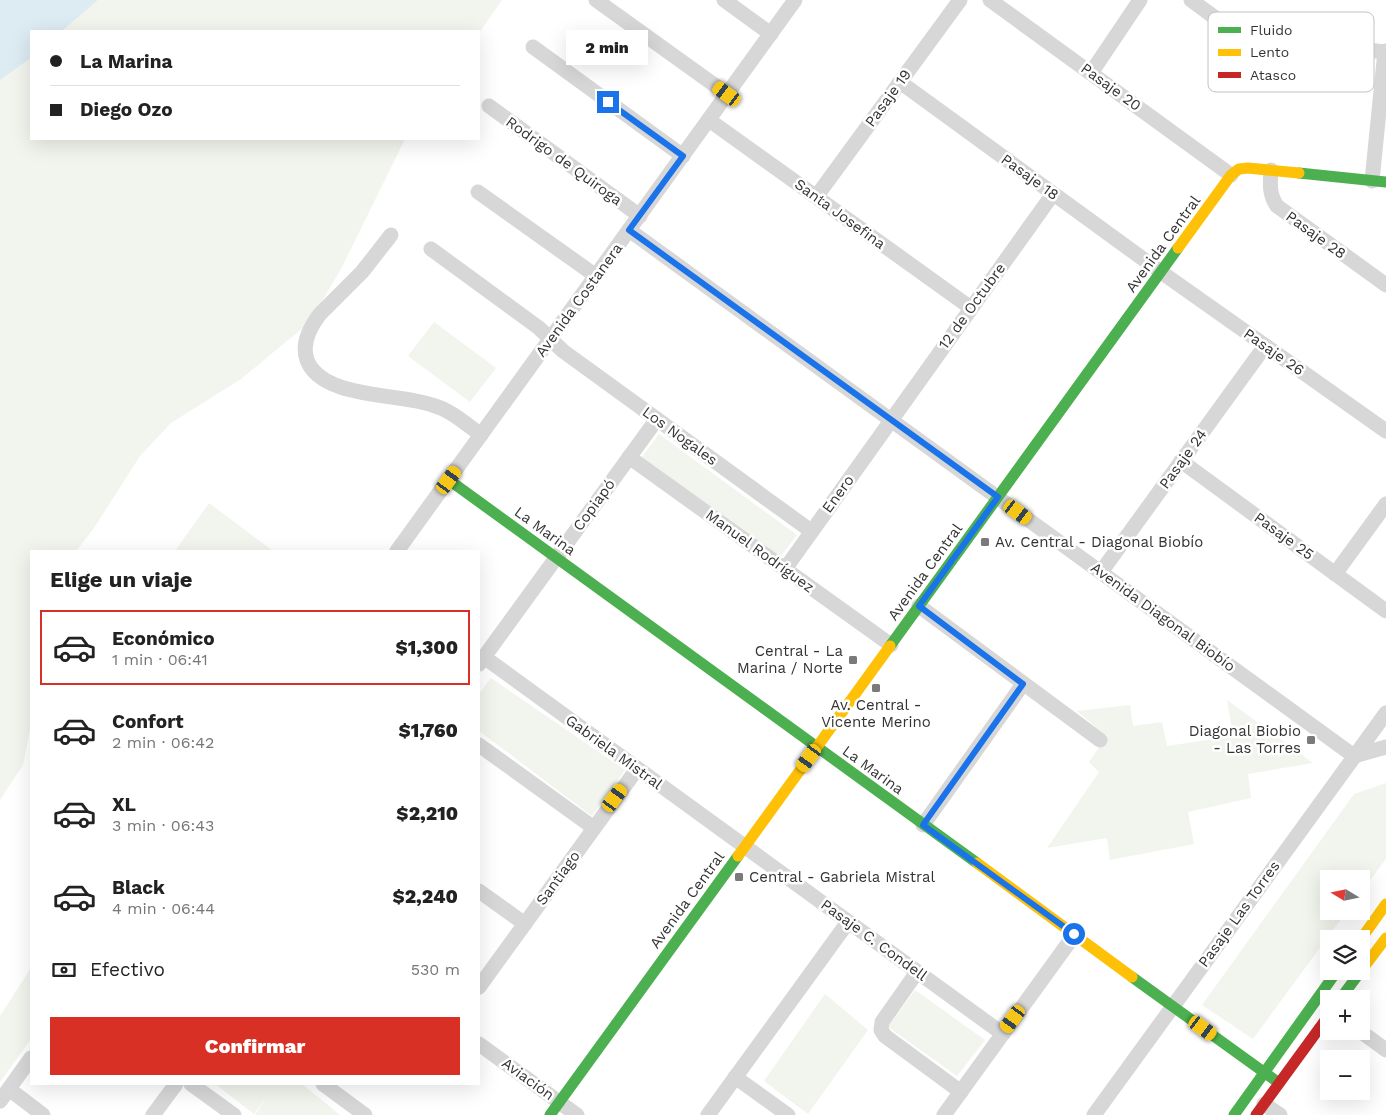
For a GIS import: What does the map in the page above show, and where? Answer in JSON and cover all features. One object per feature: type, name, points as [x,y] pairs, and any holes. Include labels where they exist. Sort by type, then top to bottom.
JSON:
[{"type":"street","points":[[596,0],[727,94]]},
{"type":"street","points":[[724,0],[771,34]]},
{"type":"street","name":"Avenida Costanera","points":[[398,550],[795,0]]},
{"type":"street","name":"Pasaje 19","points":[[816,197],[960,0]]},
{"type":"street","name":"Pasaje 20","points":[[990,0],[1231,175]]},
{"type":"street","points":[[1091,73],[1140,0]]},
{"type":"street","points":[[1191,0],[1208,12]]},
{"type":"street","points":[[533,47],[683,156]]},
{"type":"street","points":[[1231,175],[1243,168],[1379,181],[1385,52]]},
{"type":"street","name":"Pasaje 18","points":[[900,82],[1161,272]]},
{"type":"street","name":"Rodrigo de Quiroga","points":[[489,106],[640,216]]},
{"type":"street","name":"Santa Josefina","points":[[709,120],[971,308]]},
{"type":"street","name":"Pasaje 28","points":[[1271,170],[1271,193],[1273,201],[1277,206],[1386,285]]},
{"type":"street","name":"Avenida Central","points":[[550,1115],[1231,175]]},
{"type":"street","points":[[478,192],[596,276]]},
{"type":"street","name":"12 de Octubre","points":[[891,419],[1053,194]]},
{"type":"street","name":"Avenida Diagonal Biobío","points":[[629,230],[1354,756]]},
{"type":"street","points":[[390,235],[362,272],[314,322],[305,342],[306,357],[309,364],[320,378],[338,387],[426,402],[444,409],[481,435]]},
{"type":"street","name":"Los Nogales","points":[[432,249],[539,328],[563,351],[811,531]]},
{"type":"street","name":"Pasaje 26","points":[[1161,272],[1386,431]]},
{"type":"street","name":"Pasaje 24","points":[[1101,572],[1265,346]]},
{"type":"street","name":"Copiapó","points":[[481,661],[657,419]]},
{"type":"street","name":"Enero","points":[[784,569],[891,419]]},
{"type":"street","name":"Manuel Rodríguez","points":[[629,457],[891,645]]},
{"type":"street","name":"Pasaje 25","points":[[1181,461],[1386,611]]},
{"type":"street","name":"La Marina","points":[[449,480],[1279,1083]]},
{"type":"street","points":[[1335,574],[1386,504]]},
{"type":"street","points":[[919,606],[1100,740]]},
{"type":"street","name":"Gabriela Mistral","points":[[481,661],[637,768],[745,847]]},
{"type":"street","points":[[923,825],[1023,684]]},
{"type":"street","name":"Pasaje Las Torres","points":[[1094,1115],[1386,713]]},
{"type":"street","points":[[480,746],[594,828]]},
{"type":"street","points":[[1354,756],[1386,746]]},
{"type":"street","name":"Santiago","points":[[480,986],[637,768]]},
{"type":"street","name":"Pasaje C. Condell","points":[[745,847],[1003,1034]]},
{"type":"street","points":[[480,892],[525,924]]},
{"type":"street","points":[[1367,930],[1386,904]]},
{"type":"street","points":[[708,1115],[848,922]]},
{"type":"street","points":[[944,1115],[1074,934]]},
{"type":"street","points":[[1370,959],[1386,938]]},
{"type":"street","points":[[917,972],[880,1025],[882,1033],[961,1092]]},
{"type":"street","points":[[1234,1115],[1331,980]]},
{"type":"street","points":[[1280,1115],[1260,1109],[1320,1027]]},
{"type":"street","points":[[1370,1038],[1386,1050]]},
{"type":"street","name":"Aviación","points":[[480,1045],[577,1115]]},
{"type":"street","points":[[30,1059],[4,1095],[43,1115]]},
{"type":"street","points":[[735,1077],[788,1115]]},
{"type":"street","points":[[153,1115],[175,1085]]},
{"type":"street","points":[[192,1085],[234,1115]]},
{"type":"street","points":[[324,1085],[365,1115]]},
{"type":"shaded area","points":[[0,0],[98,0],[63,30],[30,30],[30,59],[0,80]]},
{"type":"shaded area","points":[[98,0],[502,0],[480,32],[480,30],[63,30]]},
{"type":"shaded area","points":[[30,59],[30,140],[405,140],[342,267],[310,322],[241,379],[171,423],[140,456],[94,528],[77,550],[30,550],[30,729],[23,765],[0,800],[0,80]]},
{"type":"shaded area","points":[[434,322],[496,368],[470,402],[408,356]]},
{"type":"shaded area","points":[[659,434],[797,535],[780,557],[640,460]]},
{"type":"shaded area","points":[[209,503],[272,550],[176,550]]},
{"type":"shaded area","points":[[491,678],[625,770],[592,816],[480,732],[480,693]]},
{"type":"shaded area","points":[[1227,700],[1313,763],[1248,774],[1251,798],[1188,812],[1194,844],[1110,860],[1107,838],[1047,848],[1099,772],[1089,762],[1107,736],[1077,711],[1130,705],[1133,726],[1162,722],[1167,746],[1233,736]]},
{"type":"shaded area","points":[[1386,783],[1386,859],[1370,880],[1370,870],[1320,870],[1320,920],[1340,920],[1333,930],[1320,930],[1320,948],[1253,1039],[1202,1005],[1354,794]]},
{"type":"shaded area","points":[[30,970],[30,1040],[0,1082],[0,1016]]},
{"type":"shaded area","points":[[915,990],[985,1040],[957,1076],[888,1027]]},
{"type":"shaded area","points":[[825,994],[868,1030],[808,1114],[764,1081]]},
{"type":"shaded area","points":[[216,1085],[303,1085],[340,1115],[255,1115],[267,1097],[254,1114]]},
{"type":"traffic: fast","points":[[1299,173],[1386,182]]},
{"type":"traffic: fast","points":[[890,646],[1178,248]]},
{"type":"traffic: fast","points":[[449,480],[977,863]]},
{"type":"traffic: fast","points":[[550,1115],[738,856]]},
{"type":"traffic: fast","points":[[1132,977],[1279,1083]]},
{"type":"traffic: fast","points":[[1234,1115],[1331,980]]},
{"type":"traffic: fast","points":[[1347,990],[1354,980]]},
{"type":"traffic: slow","points":[[1178,248],[1231,175],[1239,169],[1248,168],[1299,173]]},
{"type":"traffic: slow","points":[[738,856],[890,646]]},
{"type":"traffic: slow","points":[[977,863],[1132,977]]},
{"type":"traffic: slow","points":[[1367,930],[1386,904]]},
{"type":"traffic: slow","points":[[1370,959],[1386,938]]},
{"type":"traffic: jam","points":[[1256,1115],[1320,1027]]},
{"type":"place","name":"Av. Central - Diagonal Biobío","points":[[985,542]]},
{"type":"place","name":"Central - La Marina / Norte","points":[[853,660]]},
{"type":"place","name":"Av. Central - Vicente Merino","points":[[876,688]]},
{"type":"place","name":"Diagonal Biobio - Las Torres","points":[[1311,740]]},
{"type":"place","name":"Central - Gabriela Mistral","points":[[739,877]]},
{"type":"route","points":[[608,102],[683,156],[629,230],[998,497],[919,606],[1023,684],[923,825],[1074,934]]}]
